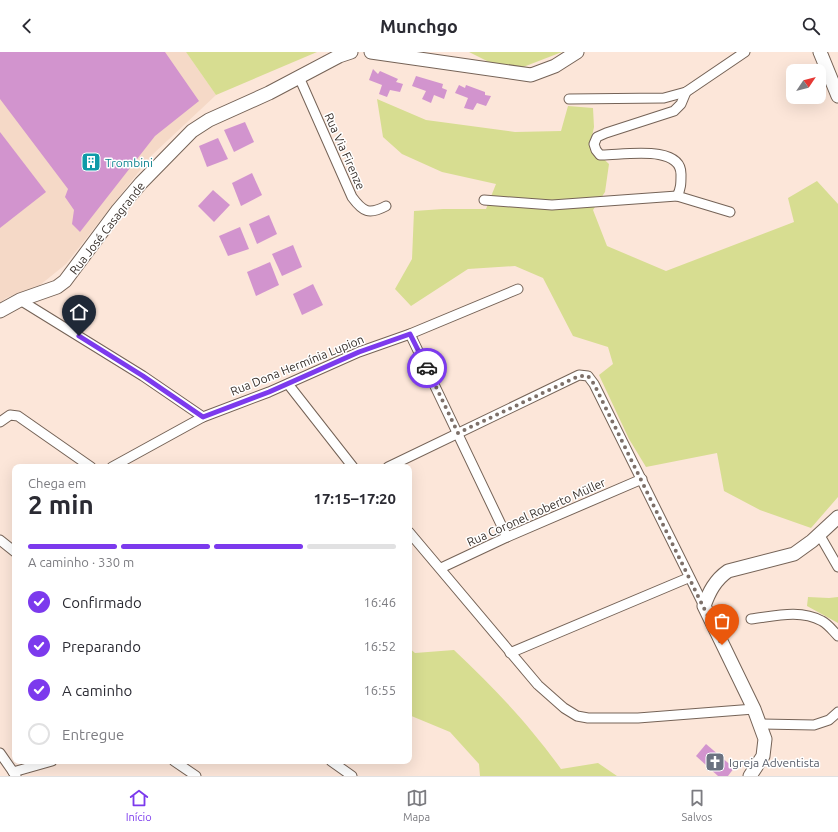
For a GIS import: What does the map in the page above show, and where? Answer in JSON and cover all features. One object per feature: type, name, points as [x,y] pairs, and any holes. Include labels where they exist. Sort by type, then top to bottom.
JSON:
[{"type":"street","name":"Rua José Casagrande","points":[[0,311],[20,300],[57,287],[65,281],[118,210],[141,183],[192,131],[209,120],[269,94],[339,56],[351,52]]},
{"type":"street","points":[[371,52],[531,75],[555,66],[577,52]]},
{"type":"street","points":[[569,99],[664,98],[686,92],[745,52]]},
{"type":"street","points":[[820,52],[838,96]]},
{"type":"street","name":"Rua Via Firenze","points":[[299,77],[358,206],[369,212],[377,211],[386,206]]},
{"type":"street","points":[[677,196],[681,190],[681,168],[674,160],[647,152],[600,155],[594,144],[597,138],[606,133],[674,111],[681,104],[686,92]]},
{"type":"street","points":[[484,200],[552,205],[677,196],[730,212]]},
{"type":"street","name":"Rua Dona Hermínia Lupion","points":[[117,464],[203,417],[288,384],[359,352],[410,334],[518,289]]},
{"type":"street","points":[[20,300],[143,376],[203,417]]},
{"type":"street","points":[[410,334],[507,537]]},
{"type":"street","points":[[394,464],[579,376],[588,376],[594,384],[642,479],[688,578],[704,606],[761,724],[765,739],[763,756],[750,776]]},
{"type":"street","points":[[288,384],[351,464]]},
{"type":"street","points":[[0,422],[10,416],[18,416],[87,464]]},
{"type":"street","name":"Rua Coronel Roberto Müller","points":[[441,568],[507,537],[642,479]]},
{"type":"street","points":[[704,606],[710,591],[720,577],[728,571],[794,554],[838,517]]},
{"type":"street","points":[[819,534],[838,567]]},
{"type":"street","points":[[412,535],[538,685],[564,708],[577,716],[588,718],[638,718],[754,709]]},
{"type":"street","points":[[0,540],[12,550]]},
{"type":"street","points":[[510,653],[688,578]]},
{"type":"street","points":[[751,619],[792,614],[806,615],[823,621],[838,636]]},
{"type":"street","points":[[761,724],[814,725],[829,720],[838,712]]},
{"type":"street","points":[[0,752],[15,774],[43,764]]},
{"type":"street","points":[[178,764],[196,776]]},
{"type":"street","points":[[335,764],[352,776]]},
{"type":"shaded area","name":"Trombini","points":[[0,52],[186,52],[216,95],[152,155],[66,264],[40,285],[6,298],[0,303]]},
{"type":"green space","points":[[186,52],[317,52],[216,95]]},
{"type":"green space","points":[[469,52],[562,52],[518,69],[489,62]]},
{"type":"green space","points":[[377,99],[426,120],[515,132],[561,131],[568,106],[593,108],[594,127],[590,146],[609,164],[605,192],[593,210],[607,246],[666,271],[794,222],[788,198],[817,181],[838,204],[838,497],[811,528],[760,510],[724,491],[717,453],[646,467],[629,439],[599,375],[613,364],[608,347],[573,336],[543,278],[515,266],[468,269],[411,306],[395,289],[412,259],[414,211],[486,209],[496,184],[442,172],[402,154],[383,137]]},
{"type":"green space","points":[[808,597],[838,597],[838,623],[807,606]]},
{"type":"green space","points":[[412,650],[415,653],[454,650],[510,707],[536,736],[561,769],[598,763],[617,776],[480,776],[479,764],[450,732],[412,716]]},
{"type":"building","name":"Trombini","points":[[0,52],[165,52],[199,101],[155,136],[80,232],[72,224],[74,210],[65,197],[68,189],[0,99]]},
{"type":"building","points":[[373,69],[378,74],[380,71],[398,79],[396,82],[403,84],[400,92],[390,90],[387,97],[379,94],[382,85],[369,80]]},
{"type":"building","points":[[416,76],[443,84],[442,88],[447,90],[444,99],[434,95],[431,103],[422,99],[426,91],[412,86]]},
{"type":"building","points":[[459,85],[465,88],[466,85],[485,92],[485,95],[491,96],[486,106],[477,103],[473,110],[464,108],[468,98],[455,93]]},
{"type":"building","points":[[245,122],[254,142],[234,152],[224,130]]},
{"type":"building","points":[[0,132],[46,192],[0,228]]},
{"type":"building","points":[[218,138],[228,159],[207,167],[199,146]]},
{"type":"building","points":[[252,173],[262,195],[241,206],[232,183]]},
{"type":"building","points":[[213,190],[230,205],[214,222],[198,206]]},
{"type":"building","points":[[269,215],[277,234],[257,244],[249,224]]},
{"type":"building","points":[[240,227],[249,249],[228,256],[219,236]]},
{"type":"building","points":[[293,245],[302,267],[282,276],[272,254]]},
{"type":"building","points":[[270,262],[279,285],[256,296],[247,272]]},
{"type":"building","points":[[313,284],[323,305],[302,315],[293,294]]},
{"type":"building","name":"Igreja Adventista","points":[[706,744],[734,768],[728,776],[718,776],[696,756]]},
{"type":"way so far","points":[[427,368],[458,433],[537,394],[579,376],[588,376],[594,384],[642,479],[688,578],[704,606],[722,645]]},
{"type":"place","name":"Trombini","points":[[91,162]]},
{"type":"place","name":"Igreja Adventista","points":[[715,762]]},
{"type":"route","points":[[79,336],[143,376],[203,417],[269,392],[359,352],[410,334],[427,368]]}]
